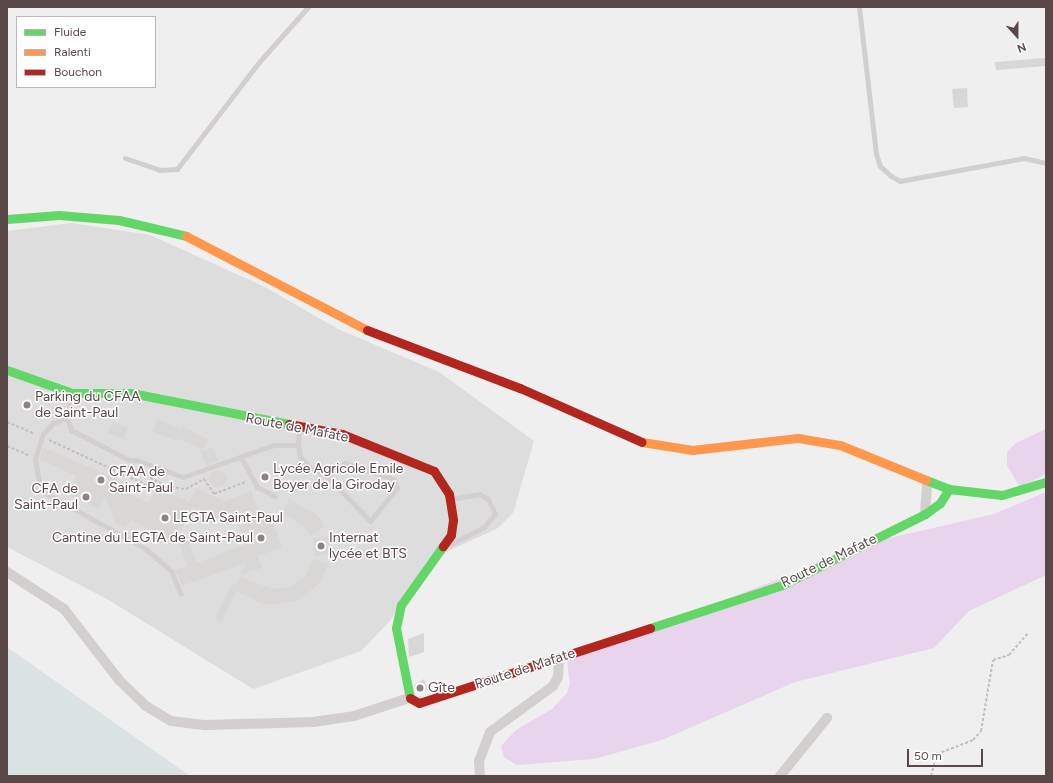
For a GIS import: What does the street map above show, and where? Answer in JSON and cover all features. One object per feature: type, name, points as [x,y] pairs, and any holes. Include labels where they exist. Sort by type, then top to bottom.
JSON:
[{"type":"street","points":[[7,220],[59,215],[104,219],[183,234],[370,332],[520,388],[624,437],[649,444],[692,450],[798,438],[823,441],[868,454],[927,482],[949,489],[1002,495],[1046,482]]},
{"type":"street","name":"Route de Mafate","points":[[7,370],[72,392],[131,393],[299,427],[342,434],[434,471],[450,499],[451,535],[401,604],[397,621],[409,698],[424,702],[782,585],[925,514],[940,503],[949,489]]},
{"type":"street","points":[[925,514],[927,482]]},
{"type":"street","points":[[7,572],[64,609],[119,680],[146,706],[171,721],[213,725],[313,722],[354,716],[409,698]]},
{"type":"street","points":[[480,776],[479,760],[490,732],[553,686],[558,677],[559,658]]},
{"type":"street","points":[[780,776],[827,718]]},
{"type":"lane","points":[[125,158],[159,170],[177,169],[259,62],[308,7]]},
{"type":"lane","points":[[859,7],[876,154],[880,166],[891,176],[900,181],[1024,158],[1046,163]]},
{"type":"lane","points":[[72,392],[67,418],[71,430],[129,460],[137,460],[184,477],[274,445],[298,445]]},
{"type":"lane","points":[[67,418],[53,423],[42,437],[35,458],[40,490],[146,549],[171,571],[181,594]]},
{"type":"lane","points":[[299,427],[298,445],[300,457],[311,469],[328,477],[370,521],[397,488],[394,479],[345,463],[328,477]]},
{"type":"lane","points":[[241,457],[257,487],[275,496]]},
{"type":"lane","points":[[441,549],[484,527],[495,514],[488,499],[479,494],[450,499]]},
{"type":"path","points":[[7,422],[153,488]]},
{"type":"path","points":[[7,446],[35,458]]},
{"type":"path","points":[[931,776],[937,754],[973,740],[982,731],[994,660],[1009,655],[1028,633]]},
{"type":"shaded area","name":"Lycée Agricole Emile Boyer de la Giroday","points":[[72,223],[150,235],[263,286],[338,329],[439,372],[534,441],[513,513],[498,528],[427,561],[390,621],[361,651],[253,689],[107,599],[7,547],[7,231]]},
{"type":"shaded area","points":[[1046,429],[1046,474],[1020,487],[1007,465],[1007,452],[1016,443]]},
{"type":"shaded area","points":[[1046,492],[1046,575],[969,611],[934,648],[795,682],[662,740],[594,759],[517,765],[504,757],[501,746],[516,730],[552,709],[567,693],[570,684],[567,660],[881,540],[994,514]]},
{"type":"sand","points":[[7,647],[190,776],[7,776]]},
{"type":"building","points":[[1046,58],[1046,66],[996,70],[995,62]]},
{"type":"building","points":[[967,88],[968,107],[954,108],[952,89]]},
{"type":"building","points":[[157,419],[182,430],[184,427],[208,439],[202,450],[178,438],[177,441],[152,431]]},
{"type":"building","points":[[113,422],[128,428],[123,439],[108,433]]},
{"type":"building","points":[[43,447],[130,485],[127,493],[149,503],[156,487],[189,502],[197,488],[224,501],[251,491],[257,507],[270,514],[282,547],[258,556],[262,568],[241,574],[246,563],[182,586],[175,570],[187,566],[179,543],[188,539],[197,563],[246,544],[234,516],[220,516],[218,519],[192,508],[179,535],[168,539],[131,520],[126,528],[115,523],[105,496],[99,509],[68,495],[76,476],[39,459]]},
{"type":"building","points":[[213,447],[218,461],[206,465],[201,451]]},
{"type":"building","points":[[214,470],[222,470],[227,475],[225,486],[222,488],[214,488],[209,483],[209,475]]},
{"type":"building","points":[[289,499],[316,514],[325,526],[311,536],[303,525],[282,513]]},
{"type":"building","points":[[329,537],[330,553],[315,557],[313,539]]},
{"type":"building","points":[[314,559],[329,564],[318,585],[297,601],[264,605],[236,591],[222,621],[215,618],[233,583],[237,585],[240,577],[273,589],[289,587],[305,576]]},
{"type":"building","name":"Gîte","points":[[424,633],[424,652],[409,657],[408,639]]},
{"type":"building","name":"Gîte","points":[[424,679],[428,690],[417,693],[414,685]]},
{"type":"traffic: fast","points":[[7,219],[59,215],[119,220],[186,236]]},
{"type":"traffic: fast","points":[[7,370],[72,393],[131,393],[289,424]]},
{"type":"traffic: fast","points":[[926,480],[949,489],[1002,495],[1046,482]]},
{"type":"traffic: fast","points":[[650,628],[782,585],[925,514],[940,503],[949,489]]},
{"type":"traffic: fast","points":[[410,698],[396,628],[401,605],[443,546]]},
{"type":"traffic: slow","points":[[186,236],[367,330]]},
{"type":"traffic: slow","points":[[642,442],[692,450],[798,438],[840,445],[926,480]]},
{"type":"traffic: jam","points":[[367,330],[520,388],[642,442]]},
{"type":"traffic: jam","points":[[289,424],[342,434],[434,471],[449,494],[453,520],[451,535],[443,546]]},
{"type":"traffic: jam","points":[[410,698],[419,703],[650,628]]},
{"type":"place","name":"Parking du CFAA de Saint-Paul","points":[[27,405]]},
{"type":"place","name":"Lycée Agricole Emile Boyer de la Giroday","points":[[265,477]]},
{"type":"place","name":"CFAA de Saint-Paul","points":[[101,480]]},
{"type":"place","name":"CFA de Saint-Paul","points":[[86,497]]},
{"type":"place","name":"LEGTA Saint-Paul","points":[[165,518]]},
{"type":"place","name":"Cantine du LEGTA de Saint-Paul","points":[[261,538]]},
{"type":"place","name":"Internat lycée et BTS","points":[[321,546]]},
{"type":"place","name":"Gîte","points":[[420,688]]}]
